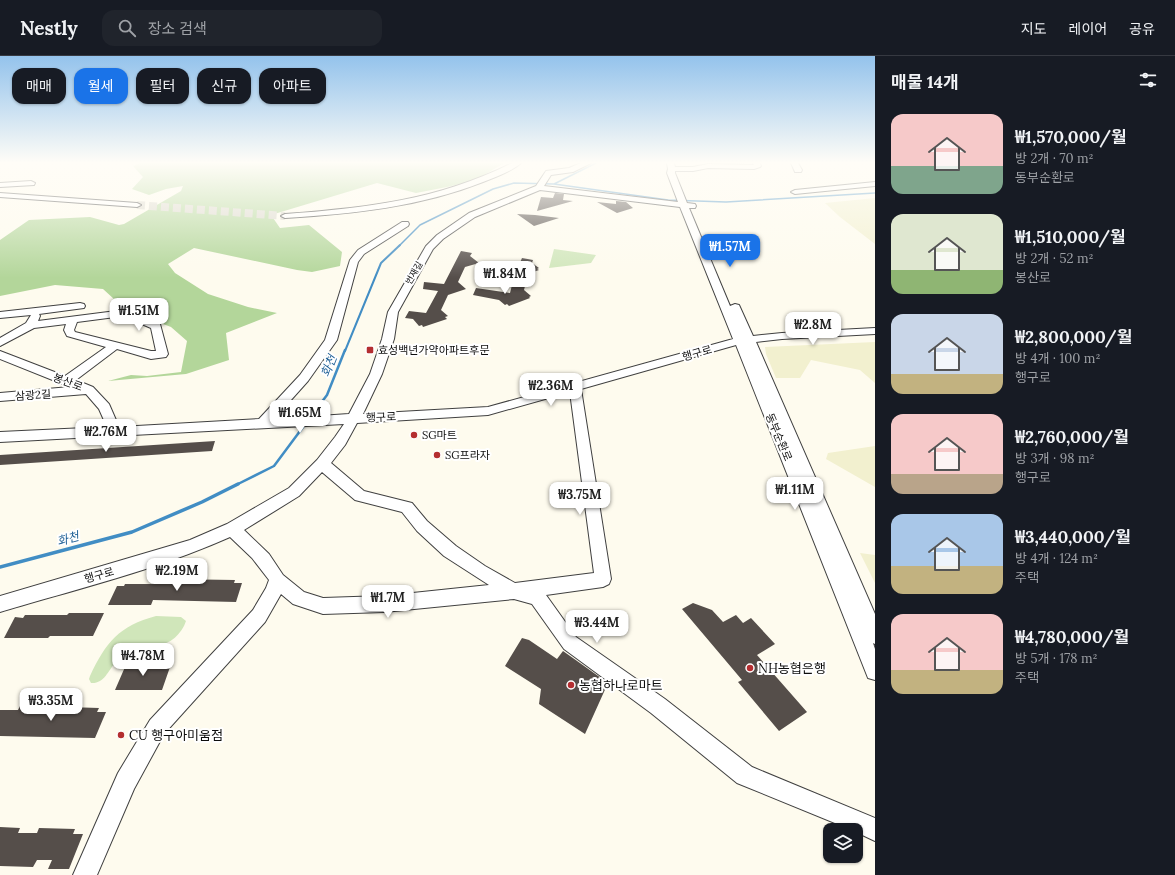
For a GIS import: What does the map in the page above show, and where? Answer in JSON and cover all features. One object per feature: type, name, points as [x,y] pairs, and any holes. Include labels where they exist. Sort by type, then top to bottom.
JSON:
[{"type":"street","points":[[85,201],[137,205]]},
{"type":"street","points":[[285,216],[369,208],[407,201]]},
{"type":"street","name":"번재길","points":[[354,418],[376,374],[388,339],[392,312],[429,248],[440,237],[472,215],[504,201]]},
{"type":"street","points":[[663,201],[687,204]]},
{"type":"street","name":"동부순환로","points":[[687,204],[744,340],[875,670]]},
{"type":"street","points":[[262,424],[304,378],[331,340],[353,262],[361,252],[405,224]]},
{"type":"street","points":[[0,315],[80,306]]},
{"type":"street","points":[[31,325],[37,311]]},
{"type":"street","points":[[0,343],[31,325],[124,313],[156,326],[162,354],[152,355],[71,334],[69,330],[72,320]]},
{"type":"street","name":"행구로","points":[[0,604],[114,572],[193,546],[232,529],[294,492],[322,464],[340,441],[354,418],[488,411],[744,340],[875,331]]},
{"type":"street","name":"동부순환로","points":[[744,340],[875,635]]},
{"type":"street","points":[[67,382],[114,346]]},
{"type":"street","name":"봉산로","points":[[0,355],[89,390],[105,407],[115,432]]},
{"type":"street","points":[[232,529],[252,547],[274,572],[277,580],[299,598],[323,606],[384,604],[514,590],[603,578],[575,388]]},
{"type":"street","name":"삼광2길","points":[[0,397],[89,390]]},
{"type":"street","points":[[0,437],[354,418]]},
{"type":"street","points":[[322,464],[360,496],[408,508],[422,526],[450,551],[479,571],[514,590],[537,596],[570,643],[658,706],[745,775],[860,822],[875,830]]},
{"type":"street","points":[[85,875],[126,781],[157,727],[186,698],[259,616],[273,592],[277,580]]},
{"type":"shaded area","points":[[875,201],[875,244],[840,217],[825,203]]},
{"type":"shaded area","points":[[875,342],[875,383],[860,370],[811,360],[800,378],[776,378],[766,354],[765,347]]},
{"type":"shaded area","points":[[875,446],[875,487],[826,459],[828,453]]},
{"type":"shaded area","points":[[860,553],[875,555],[875,583]]},
{"type":"green space","points":[[163,201],[317,201],[271,215],[280,228],[309,225],[342,252],[340,266],[312,272],[194,248],[168,264],[175,273],[208,294],[248,307],[277,313],[226,333],[229,360],[186,374],[108,381],[131,375],[147,376],[181,372],[187,341],[171,327],[126,310],[103,289],[55,285],[0,296],[0,240],[29,220],[90,217],[119,225],[124,224]]},
{"type":"green space","points":[[554,249],[596,255],[591,263],[549,268]]},
{"type":"green space","points":[[156,616],[181,617],[186,621],[182,630],[171,641],[162,645],[133,649],[122,656],[102,679],[95,683],[91,683],[89,679],[96,664],[115,637],[132,625]]},
{"type":"building","points":[[540,201],[572,201],[537,211]]},
{"type":"building","points":[[616,201],[626,202],[633,208],[617,213],[597,202],[616,204]]},
{"type":"building","points":[[517,214],[535,215],[559,218],[534,226]]},
{"type":"building","points":[[461,251],[472,253],[470,256],[479,263],[465,267],[458,282],[466,289],[448,295],[441,310],[448,316],[445,317],[447,319],[423,327],[422,325],[419,326],[413,319],[405,318],[409,311],[426,313],[438,291],[423,289],[424,282],[444,284]]},
{"type":"building","points":[[522,258],[533,260],[532,263],[539,268],[537,269],[539,270],[518,277],[509,271],[490,268],[493,261],[519,265]]},
{"type":"building","points":[[512,285],[525,286],[524,290],[531,296],[529,297],[530,298],[509,306],[507,304],[505,305],[499,300],[473,295],[476,288],[510,293]]},
{"type":"building","points":[[215,441],[212,451],[0,465],[0,455]]},
{"type":"building","points":[[169,579],[235,580],[234,583],[242,583],[236,602],[153,600],[151,605],[108,605],[117,586],[124,586],[125,584],[159,584],[160,581],[167,581]]},
{"type":"building","name":"NH농협은행","points":[[693,603],[712,610],[723,622],[736,615],[743,623],[751,618],[775,644],[757,655],[807,712],[779,731],[738,682],[742,680],[682,609]]},
{"type":"building","points":[[69,613],[104,613],[93,636],[4,638],[15,617],[23,618],[25,615],[67,615]]},
{"type":"building","name":"농협하나로마트","points":[[522,638],[529,640],[557,659],[563,651],[608,683],[585,734],[539,704],[541,689],[505,666]]},
{"type":"building","points":[[134,663],[163,664],[162,667],[170,667],[162,690],[115,690],[125,667],[133,667]]},
{"type":"building","points":[[20,706],[51,707],[49,711],[66,711],[68,707],[99,708],[97,712],[106,712],[95,738],[0,736],[0,710],[18,710]]},
{"type":"building","points":[[0,827],[20,828],[18,833],[37,833],[39,828],[75,829],[73,834],[83,834],[69,869],[48,869],[52,860],[37,860],[33,867],[0,866]]},
{"type":"waterway","name":"화천","points":[[400,245],[420,225],[468,201]]},
{"type":"waterway","points":[[703,201],[739,201]]},
{"type":"waterway","name":"화천","points":[[345,351],[381,263],[400,245]]},
{"type":"waterway","name":"화천","points":[[309,419],[327,395],[345,350]]},
{"type":"waterway","name":"화천","points":[[0,567],[132,532],[202,502],[274,466],[306,423]]},
{"type":"tunnel","points":[[137,205],[285,216]]},
{"type":"place","name":"효성백년가약아파트후문","points":[[370,350]]},
{"type":"place","name":"SG마트","points":[[414,435]]},
{"type":"place","name":"SG프라자","points":[[437,455]]},
{"type":"place","name":"NH농협은행","points":[[750,668]]},
{"type":"place","name":"농협하나로마트","points":[[571,685]]},
{"type":"place","name":"CU 행구아미움점","points":[[121,735]]}]
